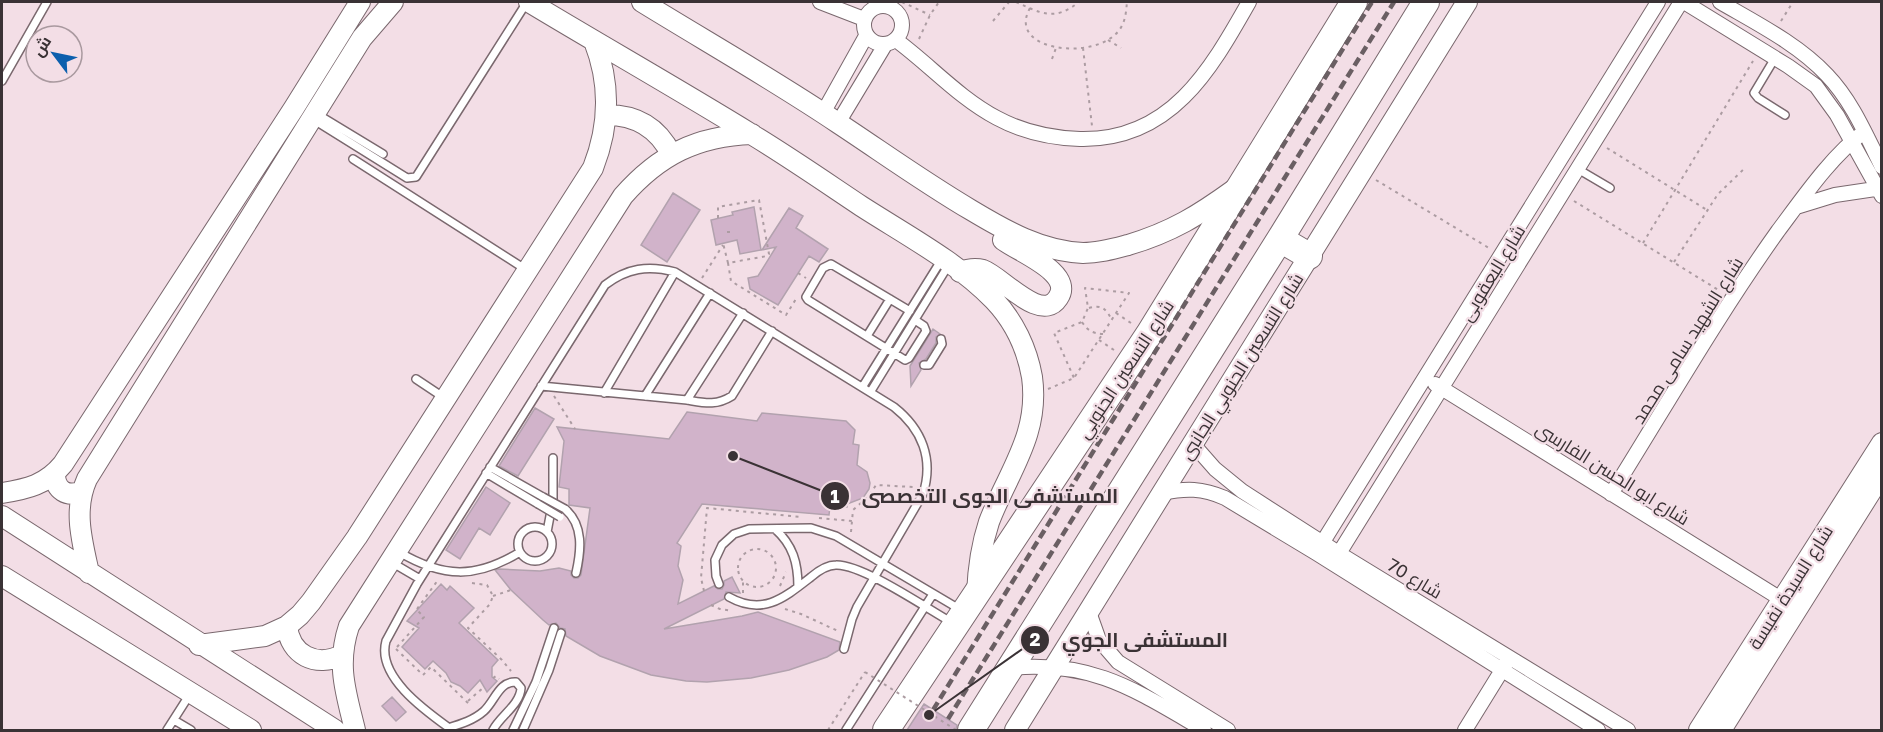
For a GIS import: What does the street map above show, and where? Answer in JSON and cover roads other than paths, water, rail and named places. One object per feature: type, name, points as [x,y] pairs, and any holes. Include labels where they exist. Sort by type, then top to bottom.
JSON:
[{"type":"highway","name":"شارع التسعين الجنوبي","points":[[886,730],[1137,352],[1354,2]]},
{"type":"highway","points":[[971,730],[1426,2]]},
{"type":"highway","points":[[1280,238],[1309,256]]},
{"type":"street","points":[[2,493],[33,488],[55,474],[63,465],[360,2]]},
{"type":"street","points":[[89,573],[80,528],[82,491],[93,469],[362,38],[393,2]]},
{"type":"street","points":[[528,2],[752,134],[950,265],[994,300],[1015,328],[1028,360],[1033,395],[1032,416],[1028,437],[990,521],[966,611]]},
{"type":"street","points":[[642,2],[830,118],[929,186],[989,221],[1040,246],[1063,252],[1087,253],[1110,250],[1156,236],[1200,214],[1240,185]]},
{"type":"street","points":[[820,2],[864,19]]},
{"type":"street","points":[[830,118],[890,42],[901,32],[902,23],[899,15],[893,9],[885,6],[876,7],[864,19],[866,36],[878,45],[890,42],[913,53],[964,97],[996,117],[1026,131],[1054,138],[1094,139],[1132,131],[1164,115],[1180,101],[1201,79],[1249,2]]},
{"type":"street","name":"شارع التسعين الجنوبي الجانبى","points":[[1015,730],[1467,2]]},
{"type":"street","name":"شارع اليعقوبى","points":[[1319,548],[1658,2]]},
{"type":"street","points":[[1683,2],[1816,86],[1830,104],[1880,191],[1835,195],[1796,207]]},
{"type":"street","name":"شارع اليعقوبى","points":[[1336,559],[1443,389],[1576,168],[1683,2]]},
{"type":"street","points":[[1720,2],[1773,33],[1827,74],[1840,91],[1864,132],[1881,167]]},
{"type":"street","points":[[830,118],[866,36]]},
{"type":"street","points":[[199,645],[254,639],[287,626],[311,602],[357,537],[593,168],[600,151],[607,115],[606,77],[594,41]]},
{"type":"street","points":[[1816,86],[1827,74]]},
{"type":"street","points":[[294,108],[313,116]]},
{"type":"street","points":[[607,115],[628,116],[647,124],[661,138],[671,154]]},
{"type":"street","name":"شارع الشهيد سامى محمد","points":[[1611,494],[1752,267],[1796,207],[1851,141],[1864,132]]},
{"type":"street","points":[[355,730],[343,682],[342,655],[349,626],[623,196],[651,168],[671,154],[717,138],[752,134]]},
{"type":"street","points":[[950,265],[983,270],[1036,305],[1047,306],[1057,300],[1062,284],[1056,274],[1005,242],[989,221]]},
{"type":"street","name":"شارع ابو الحسن الفارسى","points":[[1426,378],[1782,599]]},
{"type":"street","name":"شارع السيدة نفيسة","points":[[1699,730],[1881,443]]},
{"type":"street","name":"شارع 70","points":[[1192,444],[1215,469],[1319,548],[1506,664],[1628,730]]},
{"type":"street","points":[[55,474],[56,484],[62,491],[72,494],[82,491]]},
{"type":"street","name":"شارع السيدة نفيسة","points":[[1721,730],[1881,474]]},
{"type":"street","name":"شارع 70","points":[[1162,493],[1194,488],[1210,492],[1319,548]]},
{"type":"street","points":[[2,516],[199,645],[335,730]]},
{"type":"street","points":[[2,576],[190,694],[230,722],[251,730]]},
{"type":"street","points":[[1089,612],[1099,640],[1118,662],[1228,730]]},
{"type":"street","points":[[287,626],[294,647],[306,657],[328,661],[342,655]]},
{"type":"street","points":[[1465,730],[1506,664]]},
{"type":"street","name":"شارع 70","points":[[1506,664],[1598,730]]},
{"type":"street","points":[[1009,668],[1055,666],[1095,674],[1114,681],[1181,724],[1204,730]]},
{"type":"lane","points":[[2,81],[47,2]]},
{"type":"lane","points":[[313,116],[407,178],[416,177],[528,2]]},
{"type":"lane","points":[[1775,58],[1754,93],[1758,99],[1785,115]]},
{"type":"lane","points":[[313,116],[383,154]]},
{"type":"lane","points":[[353,159],[528,270]]},
{"type":"lane","points":[[1576,168],[1610,188]]},
{"type":"lane","points":[[910,311],[831,264],[823,268],[806,295],[808,300],[905,360],[912,358],[928,331],[915,320]]},
{"type":"lane","points":[[863,386],[910,311],[950,265]]},
{"type":"lane","points":[[871,392],[950,265]]},
{"type":"lane","points":[[493,730],[521,692],[516,682],[512,681],[504,686],[479,715],[450,729],[414,702],[402,689],[386,658],[384,648],[386,641],[427,567],[605,285],[621,274],[640,268],[653,267],[675,272],[698,285],[863,386],[902,413],[922,439],[928,462],[925,488],[854,614],[844,649]]},
{"type":"lane","points":[[604,393],[675,272]]},
{"type":"lane","points":[[645,396],[710,293]]},
{"type":"lane","points":[[867,336],[890,299]]},
{"type":"lane","points":[[687,400],[743,313]]},
{"type":"lane","points":[[541,386],[710,404],[722,402],[732,396],[772,331]]},
{"type":"lane","points":[[924,365],[930,364],[942,344],[941,339]]},
{"type":"lane","points":[[416,379],[446,398]]},
{"type":"lane","points":[[548,532],[537,527],[526,529],[519,538],[520,552],[527,559],[533,560],[544,558],[549,554],[552,543],[548,532],[554,491],[553,458]]},
{"type":"lane","points":[[488,470],[543,497],[571,514],[581,543],[576,573]]},
{"type":"lane","points":[[488,470],[538,504],[574,523]]},
{"type":"lane","points":[[775,529],[790,544],[794,554],[798,587]]},
{"type":"lane","points":[[718,584],[715,568],[722,545],[727,539],[741,531],[817,529],[836,536],[966,611]]},
{"type":"lane","points":[[393,556],[447,572],[477,570],[496,565],[520,552]]},
{"type":"lane","points":[[393,556],[420,579]]},
{"type":"lane","points":[[729,597],[746,604],[765,604],[782,598],[820,570],[832,565],[844,566],[874,577],[925,607],[966,611]]},
{"type":"lane","points":[[846,730],[933,594]]},
{"type":"lane","points":[[513,730],[557,631],[549,670],[523,730]]},
{"type":"lane","points":[[168,730],[190,694]]},
{"type":"lane","points":[[486,709],[500,719]]},
{"type":"lane","points":[[174,720],[191,730]]},
{"type":"railway","points":[[933,710],[1372,2]]},
{"type":"railway","points":[[948,719],[1394,2]]},
{"type":"place","name":"المستشفى الجوى التخصصى","points":[[733,456]]},
{"type":"place","name":"المستشفى الجوي","points":[[929,715]]}]
